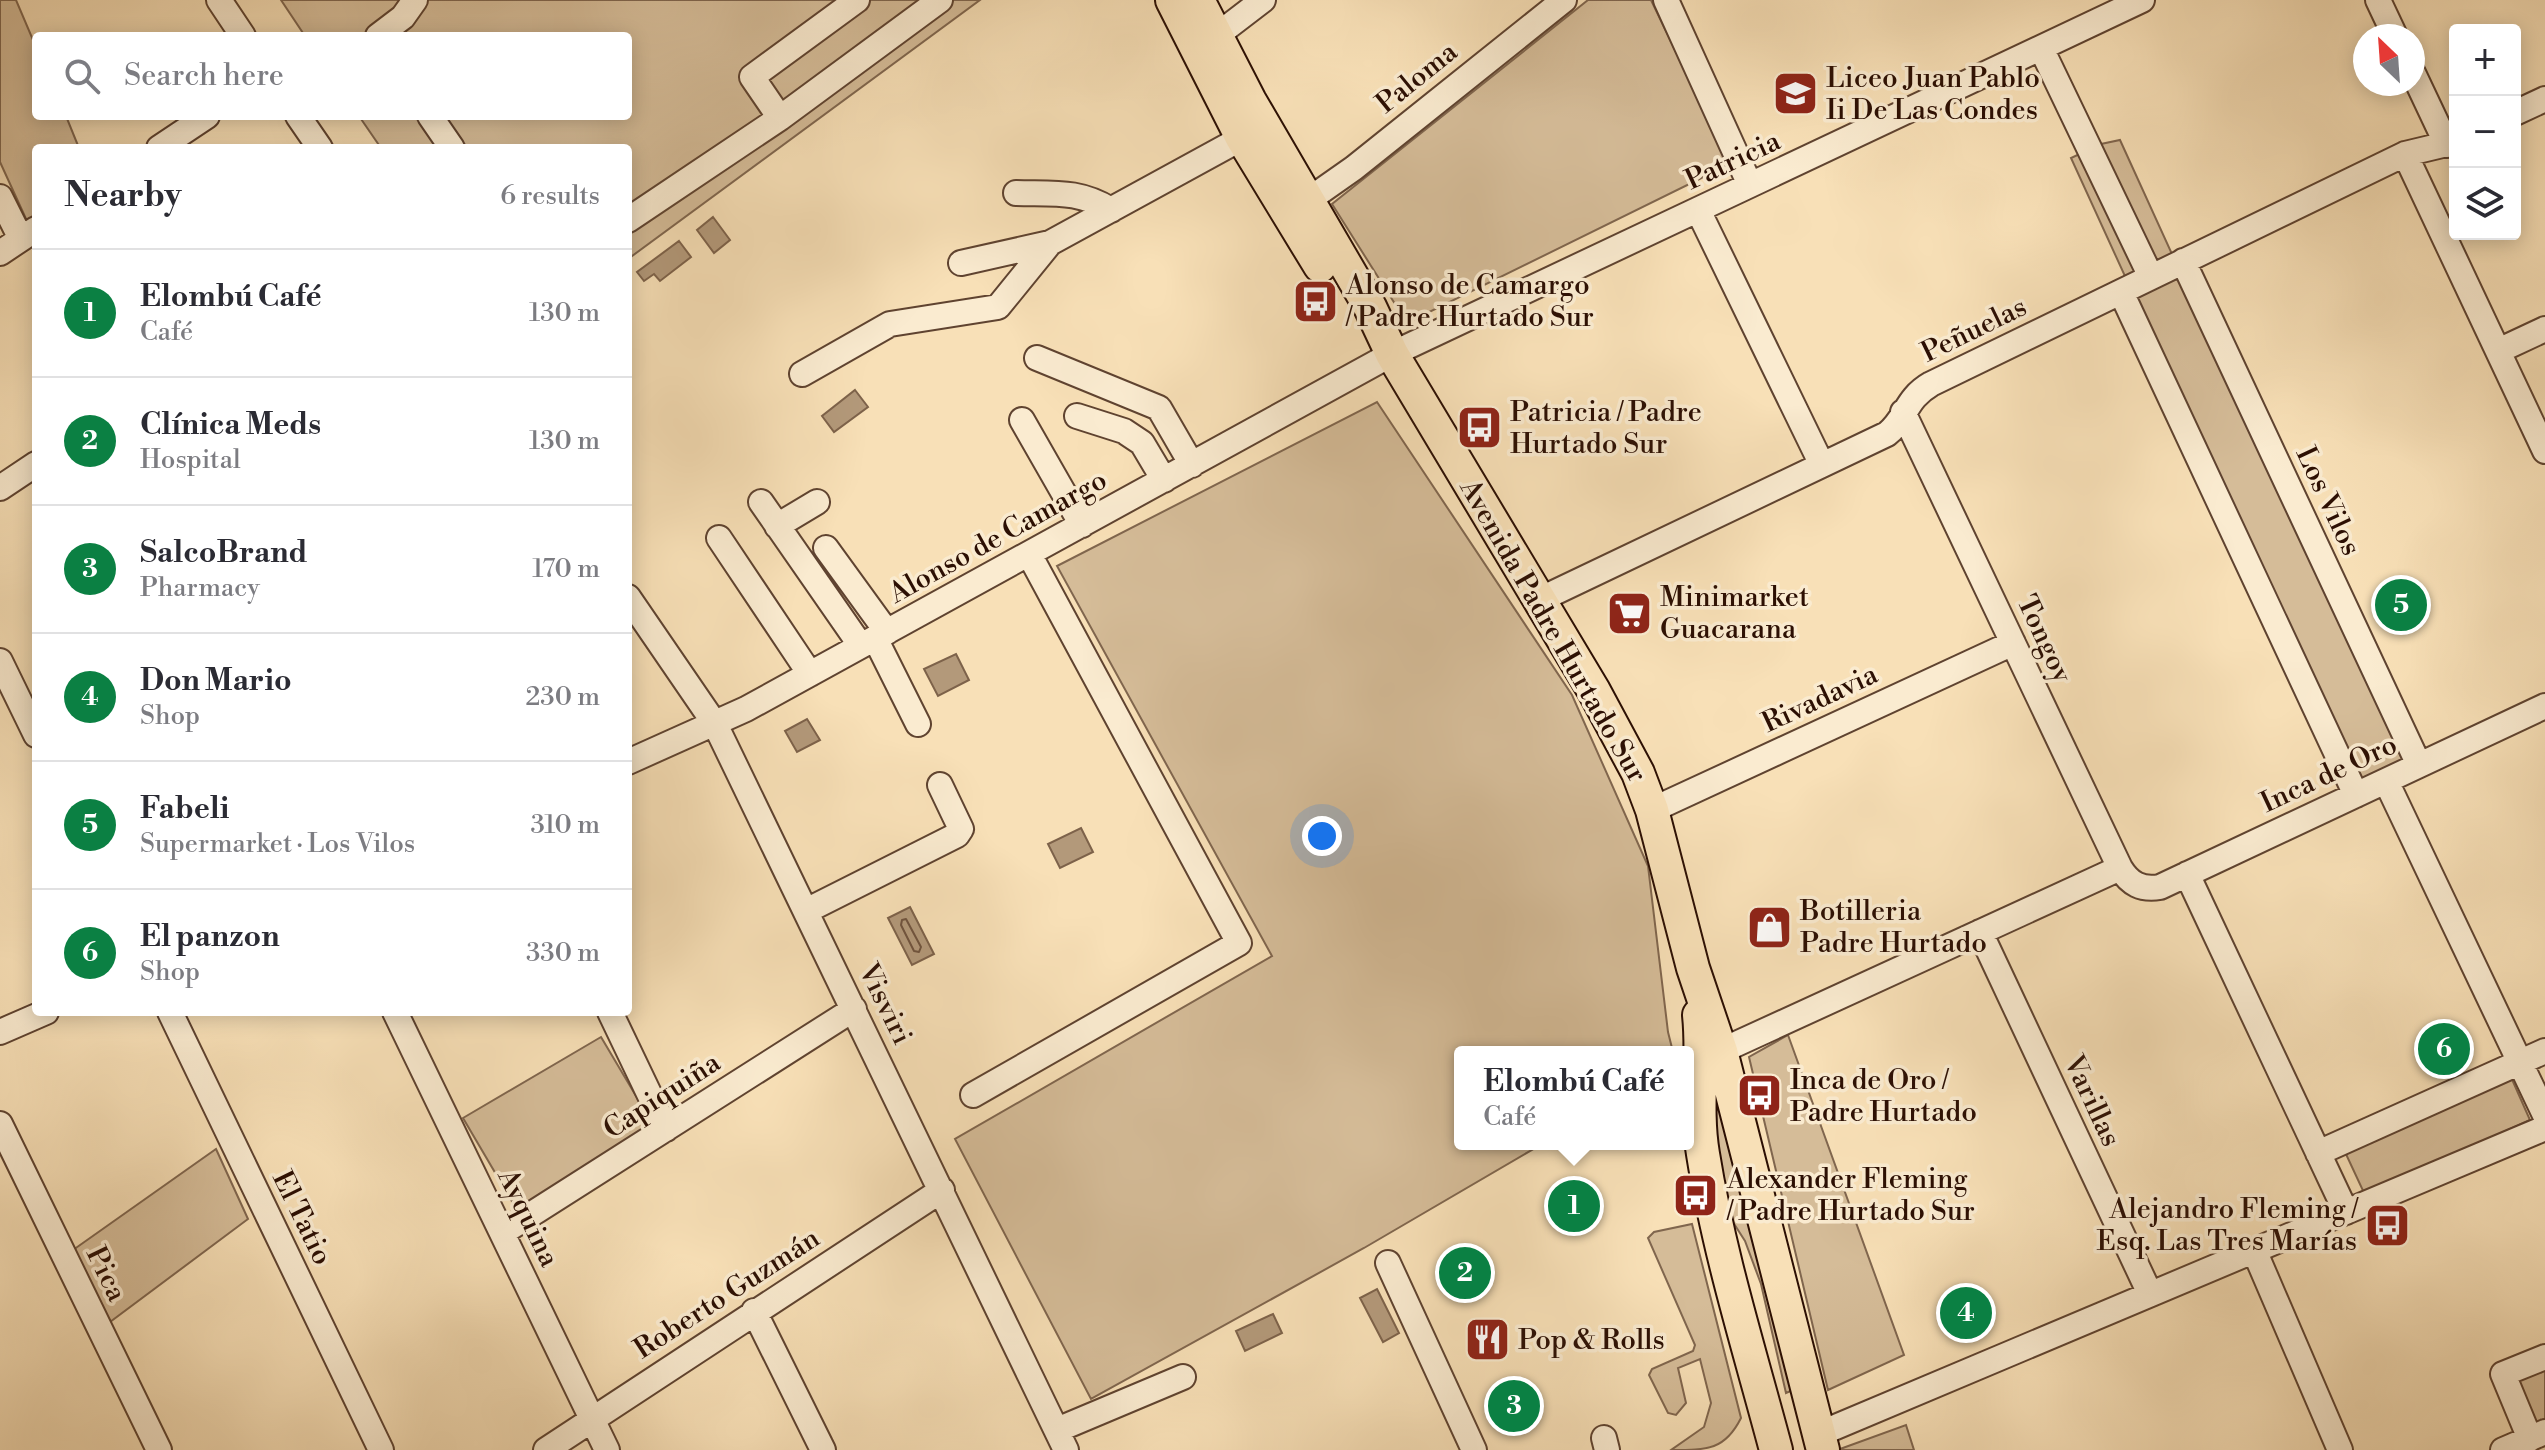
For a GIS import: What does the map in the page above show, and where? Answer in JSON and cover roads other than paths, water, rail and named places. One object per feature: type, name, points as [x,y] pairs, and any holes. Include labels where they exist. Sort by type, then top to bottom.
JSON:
[{"type":"main road","name":"Avenida Padre Hurtado Sur","points":[[1172,0],[1242,138],[1339,297],[1361,325],[1392,354]]},
{"type":"main road","name":"Avenida Padre Hurtado Sur","points":[[1198,0],[1307,201],[1370,307],[1392,354],[1622,740],[1652,810],[1693,968],[1721,1051],[1821,1442]]},
{"type":"main road","name":"Avenida Padre Hurtado Sur","points":[[1693,968],[1700,1021],[1698,1119],[1703,1154],[1713,1207],[1776,1450]]},
{"type":"main road","points":[[1787,1450],[1821,1442]]},
{"type":"street","points":[[219,0],[240,32]]},
{"type":"street","points":[[383,32],[403,17],[415,0]]},
{"type":"street","points":[[780,118],[752,77],[857,0]]},
{"type":"street","points":[[632,217],[780,118],[940,0]]},
{"type":"street","points":[[1216,36],[1263,0]]},
{"type":"street","name":"Paloma","points":[[1307,201],[1354,168],[1564,0]]},
{"type":"street","points":[[1666,0],[1750,185]]},
{"type":"street","name":"Patricia","points":[[1392,354],[2142,0]]},
{"type":"street","points":[[2378,0],[2389,24]]},
{"type":"street","points":[[2041,48],[2151,277]]},
{"type":"street","points":[[2425,95],[2449,139]]},
{"type":"street","points":[[2521,110],[2545,99]]},
{"type":"street","points":[[165,144],[201,120]]},
{"type":"street","points":[[301,120],[317,144]]},
{"type":"street","points":[[433,120],[449,144]]},
{"type":"street","points":[[961,263],[1050,243],[1242,138]]},
{"type":"street","name":"Peñuelas","points":[[1539,600],[1887,434],[1917,393],[1931,384],[2405,154],[2449,143]]},
{"type":"street","points":[[2405,154],[2545,451]]},
{"type":"street","points":[[1016,193],[1076,194],[1093,198],[1111,210]]},
{"type":"street","points":[[0,197],[28,234],[0,253]]},
{"type":"street","points":[[1698,210],[1822,465]]},
{"type":"street","points":[[802,374],[890,324],[998,307],[1050,243]]},
{"type":"street","name":"Los Vilos","points":[[2183,261],[2419,765]]},
{"type":"street","points":[[2121,292],[2356,795]]},
{"type":"street","points":[[2498,351],[2545,329]]},
{"type":"street","name":"Alonso de Camargo","points":[[632,760],[715,724],[810,674],[1392,354]]},
{"type":"street","points":[[1037,358],[1159,408],[1192,465]]},
{"type":"street","name":"Tongoy","points":[[1903,412],[2120,868],[2138,886]]},
{"type":"street","points":[[1077,416],[1124,431],[1142,443],[1164,480]]},
{"type":"street","points":[[1022,420],[1082,525]]},
{"type":"street","points":[[0,488],[32,467]]},
{"type":"street","points":[[761,502],[777,526],[874,639]]},
{"type":"street","points":[[777,526],[817,502]]},
{"type":"street","points":[[719,538],[810,674]]},
{"type":"street","points":[[826,548],[918,724]]},
{"type":"street","points":[[973,1095],[1239,943],[1029,554]]},
{"type":"street","name":"Visviri","points":[[632,603],[715,724],[1062,1440]]},
{"type":"street","name":"Rivadavia","points":[[1652,810],[2013,643]]},
{"type":"street","points":[[0,661],[32,727]]},
{"type":"street","name":"Inca de Oro","points":[[2138,886],[2160,887],[2545,706]]},
{"type":"street","points":[[2386,781],[2545,1115]]},
{"type":"street","points":[[806,911],[957,835],[961,829],[940,785]]},
{"type":"street","points":[[1721,1051],[2120,868]]},
{"type":"street","points":[[2187,874],[2346,1212]]},
{"type":"street","name":"Varillas","points":[[1980,932],[2150,1294]]},
{"type":"street","name":"Capiquiña","points":[[502,1233],[854,1009]]},
{"type":"street","points":[[0,1032],[37,1016]]},
{"type":"street","name":"El Tatio","points":[[172,1016],[381,1450]]},
{"type":"street","name":"Ayquina","points":[[397,1016],[607,1450]]},
{"type":"street","points":[[612,1016],[666,1129]]},
{"type":"street","points":[[2318,1153],[2545,1051]]},
{"type":"street","name":"Pica","points":[[0,1124],[159,1450]]},
{"type":"street","points":[[1821,1442],[2150,1294],[2545,1128]]},
{"type":"street","name":"Roberto Guzmán","points":[[546,1450],[942,1190]]},
{"type":"street","points":[[2254,1250],[2340,1450]]},
{"type":"street","points":[[1388,1263],[1474,1450]]},
{"type":"street","points":[[754,1311],[823,1450]]},
{"type":"street","points":[[2503,1450],[2538,1436],[2503,1374],[2545,1357]]},
{"type":"street","points":[[1062,1440],[1183,1377]]},
{"type":"water","points":[[713,217],[730,240],[714,253],[697,230]]},
{"type":"water","points":[[679,241],[691,257],[660,281],[654,274],[644,281],[637,272]]},
{"type":"water","points":[[855,390],[868,407],[834,432],[822,416]]},
{"type":"water","points":[[956,654],[969,680],[938,696],[924,669]]},
{"type":"water","points":[[807,719],[820,740],[797,752],[785,731]]},
{"type":"water","points":[[1081,828],[1093,852],[1060,868],[1048,844]]},
{"type":"water","points":[[910,907],[934,954],[912,965],[888,918]]},
{"type":"water","points":[[1377,1289],[1399,1333],[1383,1342],[1360,1298]]},
{"type":"water","points":[[1273,1314],[1282,1333],[1245,1351],[1236,1331]]},
{"type":"place","name":"Liceo Juan Pablo Ii De Las Condes","points":[[1795,94]]},
{"type":"place","name":"Alonso de Camargo / Padre Hurtado Sur","points":[[1315,301]]},
{"type":"place","name":"Patricia / Padre Hurtado Sur","points":[[1479,428]]},
{"type":"place","name":"Fabeli","points":[[2401,605]]},
{"type":"place","name":"Minimarket Guacarana","points":[[1629,613]]},
{"type":"place","name":"Botilleria Padre Hurtado","points":[[1769,927]]},
{"type":"place","name":"El panzon","points":[[2444,1049]]},
{"type":"place","name":"Inca de Oro / Padre Hurtado","points":[[1759,1096]]},
{"type":"place","name":"Alexander Fleming / Padre Hurtado Sur","points":[[1696,1195]]},
{"type":"place","name":"Elombú Café","points":[[1574,1206]]},
{"type":"place","name":"Alejandro Fleming / Esq. Las Tres Marías","points":[[2388,1225]]},
{"type":"place","name":"Clínica Meds","points":[[1465,1273]]},
{"type":"place","name":"Don Mario","points":[[1966,1313]]},
{"type":"place","name":"Pop & Rolls","points":[[1487,1340]]},
{"type":"place","name":"SalcoBrand","points":[[1514,1406]]}]
